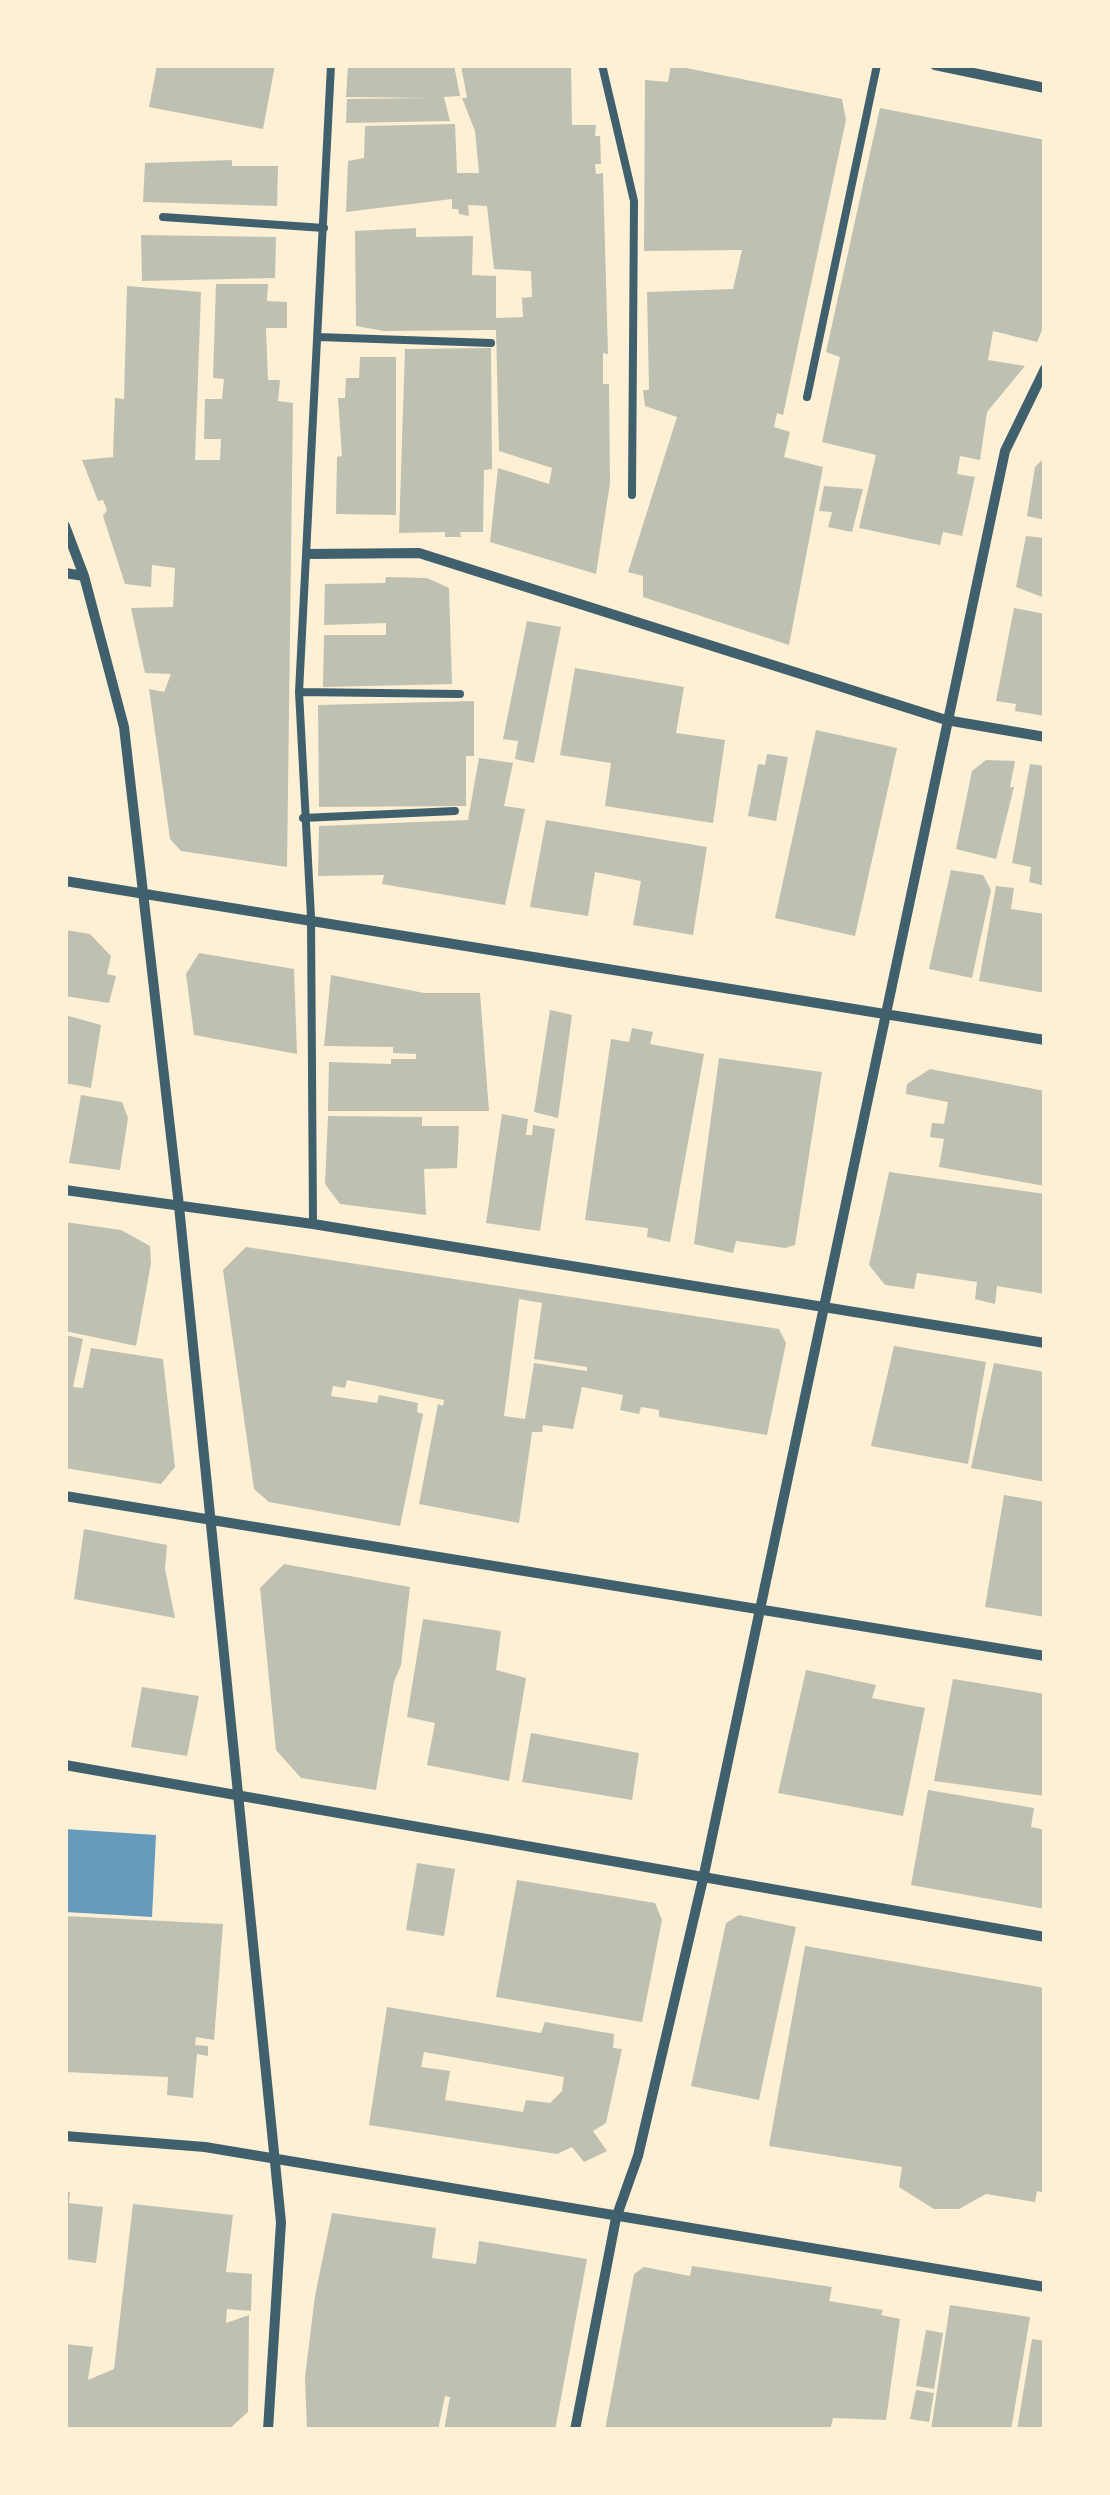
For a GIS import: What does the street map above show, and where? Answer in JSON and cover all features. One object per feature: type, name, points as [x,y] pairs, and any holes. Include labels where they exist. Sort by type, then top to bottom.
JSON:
[{"type":"street","points":[[934,65],[996,71],[1045,88]]},
{"type":"street","points":[[575,2430],[616,2218],[638,2156],[704,1879],[883,1013],[1005,452],[1045,369]]},
{"type":"street","points":[[65,526],[84,576],[124,727],[179,1206],[276,2161],[280,2222],[267,2430]]},
{"type":"street","points":[[308,554],[418,553],[946,720],[1045,737]]},
{"type":"street","points":[[65,573],[84,576]]},
{"type":"street","points":[[65,881],[312,918],[1045,1040]]},
{"type":"street","points":[[65,1190],[313,1224],[1045,1342]]},
{"type":"street","points":[[65,1496],[1045,1656]]},
{"type":"street","points":[[65,1765],[1045,1937]]},
{"type":"street","points":[[65,2136],[205,2147],[1045,2287]]},
{"type":"lane","points":[[313,1224],[312,918],[303,818],[299,692],[331,65]]},
{"type":"lane","points":[[602,65],[634,201],[632,495]]},
{"type":"lane","points":[[806,396],[878,65]]},
{"type":"lane","points":[[163,217],[324,228]]},
{"type":"lane","points":[[318,337],[490,343]]},
{"type":"lane","points":[[299,692],[460,694]]},
{"type":"lane","points":[[303,818],[455,810]]},
{"type":"water","points":[[65,1829],[156,1835],[152,1917],[65,1912]]},
{"type":"building","points":[[157,65],[275,65],[263,129],[149,107]]},
{"type":"building","points":[[348,65],[454,65],[460,96],[444,97],[450,121],[346,123],[347,99],[431,98],[346,97]]},
{"type":"building","points":[[461,65],[571,65],[572,125],[596,125],[595,136],[600,136],[601,164],[595,164],[596,174],[603,173],[608,354],[603,353],[603,384],[609,384],[610,483],[596,574],[490,542],[498,468],[549,484],[552,468],[499,451],[496,330],[384,331],[356,326],[355,231],[416,228],[416,237],[473,236],[472,275],[496,276],[496,318],[523,317],[522,298],[532,297],[531,271],[494,269],[487,206],[468,205],[469,216],[452,209],[452,199],[346,212],[348,161],[364,158],[365,126],[455,124],[457,173],[479,173],[475,131],[462,98],[467,98]]},
{"type":"building","points":[[671,65],[842,99],[846,120],[783,415],[777,413],[774,427],[790,432],[784,457],[823,467],[789,645],[643,597],[643,576],[628,572],[677,417],[645,406],[643,390],[649,390],[647,292],[733,289],[742,250],[644,251],[645,80],[668,82]]},
{"type":"building","points":[[880,108],[1045,140],[1045,323],[1037,342],[993,331],[988,360],[1025,366],[987,412],[980,460],[960,456],[957,474],[975,477],[962,536],[943,532],[940,545],[859,528],[876,455],[822,442],[840,357],[826,352]]},
{"type":"building","points":[[232,160],[232,166],[278,166],[277,206],[143,202],[145,163]]},
{"type":"building","points":[[141,235],[276,237],[275,278],[142,281]]},
{"type":"building","points":[[216,284],[268,284],[267,301],[287,302],[287,328],[266,328],[268,380],[280,380],[278,401],[293,403],[287,867],[181,851],[170,839],[149,689],[164,692],[171,674],[145,673],[131,608],[173,607],[175,568],[152,565],[151,587],[125,584],[103,516],[107,510],[103,500],[98,501],[82,460],[113,457],[115,398],[124,399],[127,286],[201,292],[195,460],[220,460],[221,439],[204,439],[205,399],[222,399],[224,379],[213,378]]},
{"type":"building","points":[[491,348],[492,469],[484,470],[483,532],[460,532],[461,537],[445,537],[445,532],[399,533],[405,349]]},
{"type":"building","points":[[360,357],[396,357],[396,515],[336,514],[337,457],[342,456],[338,398],[345,398],[346,378],[359,378]]},
{"type":"building","points":[[1045,457],[1045,520],[1027,516],[1035,467]]},
{"type":"building","points":[[824,486],[863,489],[852,532],[828,527],[832,512],[819,511]]},
{"type":"building","points":[[1026,536],[1045,538],[1045,598],[1016,587]]},
{"type":"building","points":[[386,577],[427,578],[449,588],[452,684],[323,687],[324,635],[386,635],[386,623],[324,625],[325,584],[385,583]]},
{"type":"building","points":[[1014,608],[1045,614],[1045,716],[1015,711],[1016,704],[996,701]]},
{"type":"building","points":[[527,621],[561,627],[534,763],[515,759],[518,741],[503,739]]},
{"type":"building","points":[[575,668],[684,687],[676,733],[725,740],[713,823],[605,806],[611,763],[560,755]]},
{"type":"building","points":[[474,701],[474,756],[466,756],[466,806],[319,807],[318,705]]},
{"type":"building","points":[[816,730],[897,748],[855,936],[775,918]]},
{"type":"building","points":[[767,754],[788,757],[776,821],[748,816],[758,764],[765,765]]},
{"type":"building","points":[[479,758],[513,763],[504,806],[525,809],[505,905],[382,884],[384,875],[318,876],[319,826],[468,820]]},
{"type":"building","points":[[986,760],[1015,761],[1010,787],[1014,787],[996,859],[956,849],[972,771]]},
{"type":"building","points":[[1030,764],[1045,766],[1045,886],[1029,882],[1031,867],[1012,863]]},
{"type":"building","points":[[546,820],[707,847],[693,935],[633,925],[641,881],[595,872],[588,916],[530,907]]},
{"type":"building","points":[[951,870],[983,875],[991,890],[972,978],[929,969]]},
{"type":"building","points":[[996,886],[1014,888],[1011,909],[1045,914],[1045,993],[979,981]]},
{"type":"building","points":[[65,930],[90,934],[111,956],[107,974],[116,976],[109,1003],[65,996]]},
{"type":"building","points":[[199,953],[294,969],[297,1054],[194,1035],[186,974]]},
{"type":"building","points":[[331,975],[424,993],[480,993],[489,1111],[328,1111],[329,1062],[391,1064],[391,1059],[416,1059],[416,1054],[393,1053],[393,1047],[324,1046]]},
{"type":"building","points":[[550,1010],[572,1015],[558,1118],[534,1112]]},
{"type":"building","points":[[65,1015],[101,1025],[91,1088],[65,1083]]},
{"type":"building","points":[[632,1028],[653,1032],[650,1044],[704,1054],[670,1242],[647,1237],[648,1228],[585,1220],[611,1039],[629,1042]]},
{"type":"building","points":[[719,1058],[822,1072],[795,1245],[785,1248],[736,1241],[733,1253],[694,1244]]},
{"type":"building","points":[[930,1069],[1045,1091],[1045,1186],[939,1167],[944,1139],[930,1137],[932,1123],[944,1124],[948,1102],[906,1094],[907,1084]]},
{"type":"building","points":[[81,1095],[122,1102],[128,1118],[120,1170],[69,1163]]},
{"type":"building","points":[[502,1114],[528,1119],[526,1135],[532,1135],[533,1125],[555,1129],[540,1231],[486,1223]]},
{"type":"building","points":[[328,1116],[422,1117],[422,1126],[459,1126],[457,1168],[424,1169],[426,1215],[340,1204],[325,1184]]},
{"type":"building","points":[[889,1172],[1045,1194],[1045,1294],[997,1286],[995,1304],[975,1299],[977,1282],[917,1273],[914,1289],[885,1285],[869,1265]]},
{"type":"building","points":[[65,1222],[121,1230],[150,1246],[151,1263],[136,1346],[65,1331]]},
{"type":"building","points":[[246,1247],[779,1329],[786,1343],[767,1435],[659,1417],[659,1410],[641,1407],[639,1414],[620,1410],[623,1395],[582,1387],[573,1429],[543,1425],[542,1432],[532,1432],[519,1523],[419,1504],[438,1404],[443,1406],[444,1400],[347,1380],[345,1388],[333,1386],[331,1396],[377,1403],[379,1395],[418,1403],[417,1412],[423,1414],[400,1526],[269,1502],[254,1489],[223,1270]],"holes":[[[519,1299],[542,1303],[534,1359],[587,1367],[587,1371],[534,1363],[525,1419],[504,1416]]]},
{"type":"building","points":[[65,1335],[83,1339],[73,1387],[83,1388],[91,1348],[163,1359],[175,1467],[161,1484],[65,1468]]},
{"type":"building","points":[[894,1346],[986,1362],[968,1464],[871,1446]]},
{"type":"building","points":[[994,1363],[1045,1372],[1045,1482],[971,1468]]},
{"type":"building","points":[[1004,1495],[1045,1502],[1045,1617],[985,1607]]},
{"type":"building","points":[[84,1529],[167,1545],[165,1569],[175,1618],[74,1599]]},
{"type":"building","points":[[284,1564],[410,1587],[401,1665],[394,1682],[376,1790],[301,1778],[276,1750],[260,1588]]},
{"type":"building","points":[[423,1619],[501,1631],[496,1670],[526,1678],[509,1781],[427,1765],[435,1723],[407,1717]]},
{"type":"building","points":[[806,1670],[876,1685],[872,1698],[925,1708],[903,1816],[778,1793]]},
{"type":"building","points":[[953,1679],[1045,1694],[1045,1796],[934,1781]]},
{"type":"building","points":[[142,1687],[199,1696],[187,1756],[131,1747]]},
{"type":"building","points":[[531,1733],[639,1753],[632,1800],[522,1782]]},
{"type":"building","points":[[928,1790],[1034,1808],[1031,1827],[1045,1830],[1045,1909],[911,1885]]},
{"type":"building","points":[[417,1863],[455,1869],[444,1936],[406,1930]]},
{"type":"building","points":[[517,1880],[655,1903],[662,1920],[642,2022],[496,1997]]},
{"type":"building","points":[[739,1915],[796,1927],[759,2100],[691,2086],[726,1923]]},
{"type":"building","points":[[65,1916],[223,1924],[214,2040],[196,2037],[195,2045],[208,2046],[208,2056],[197,2054],[193,2098],[167,2095],[168,2077],[65,2072]]},
{"type":"building","points":[[805,1946],[1045,1988],[1045,2193],[1037,2191],[1035,2202],[986,2194],[959,2209],[934,2209],[899,2187],[902,2167],[769,2146]]},
{"type":"building","points":[[387,2007],[541,2033],[545,2022],[614,2034],[613,2048],[622,2049],[606,2123],[593,2131],[607,2151],[584,2162],[572,2147],[557,2154],[369,2125]],"holes":[[[424,2052],[564,2077],[562,2091],[550,2103],[526,2100],[523,2112],[445,2100],[450,2071],[421,2067]]]},
{"type":"building","points":[[65,2192],[70,2192],[69,2203],[103,2207],[96,2263],[65,2259]]},
{"type":"building","points":[[133,2204],[233,2215],[226,2272],[252,2274],[251,2311],[227,2309],[226,2323],[249,2315],[248,2412],[228,2430],[65,2430],[65,2344],[93,2347],[88,2380],[114,2369]]},
{"type":"building","points":[[332,2213],[436,2228],[432,2258],[476,2264],[479,2241],[587,2259],[555,2430],[444,2430],[450,2397],[445,2396],[438,2430],[307,2430],[305,2377],[315,2296]]},
{"type":"building","points":[[692,2266],[832,2287],[829,2301],[883,2310],[881,2315],[900,2319],[886,2420],[833,2418],[830,2430],[605,2430],[634,2274],[644,2267],[690,2276]]},
{"type":"building","points":[[950,2305],[1030,2317],[1011,2430],[931,2430]]},
{"type":"building","points":[[926,2330],[943,2333],[934,2389],[916,2386]]},
{"type":"building","points":[[1032,2339],[1045,2341],[1045,2430],[1017,2430]]},
{"type":"building","points":[[916,2390],[934,2393],[929,2422],[910,2419]]}]
